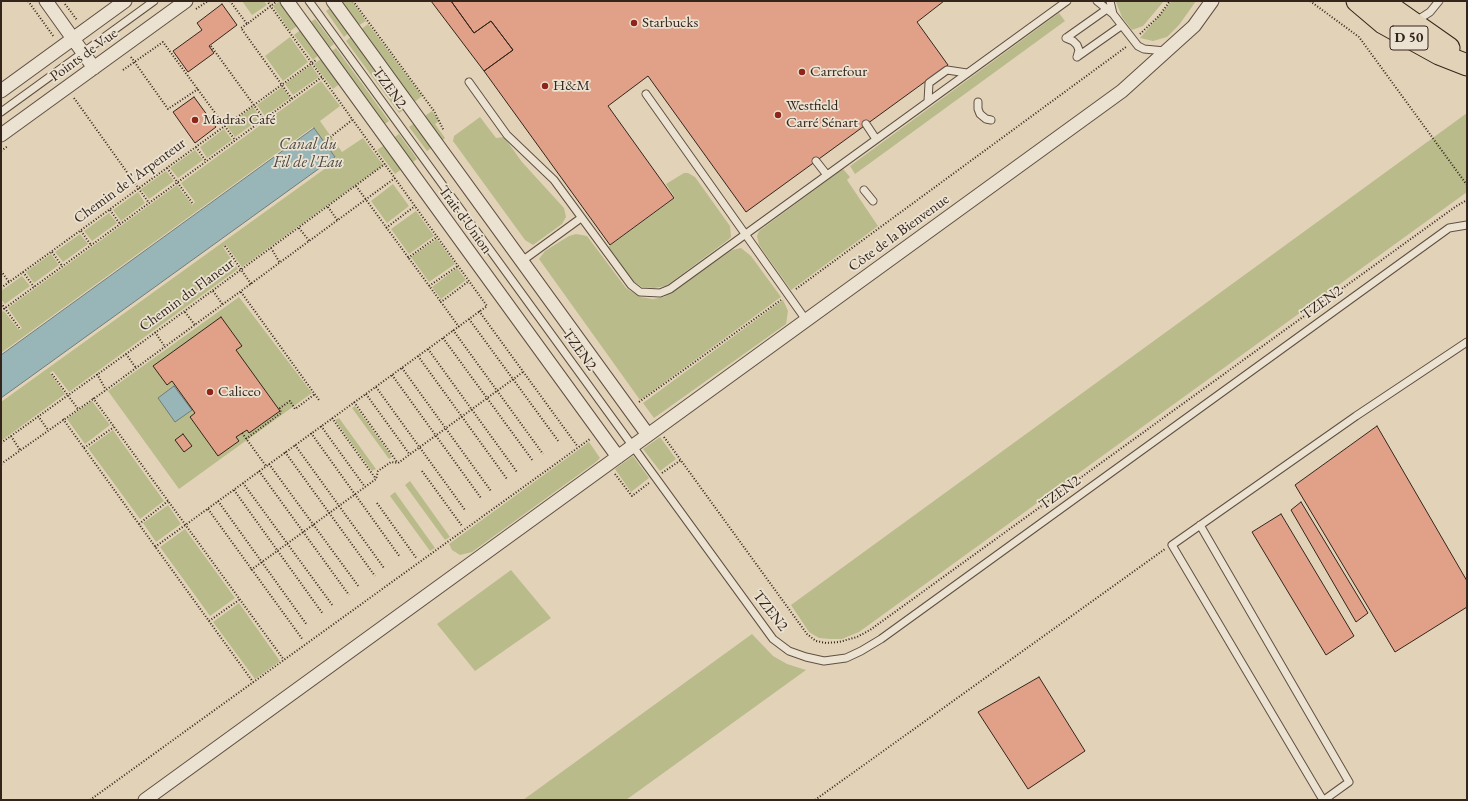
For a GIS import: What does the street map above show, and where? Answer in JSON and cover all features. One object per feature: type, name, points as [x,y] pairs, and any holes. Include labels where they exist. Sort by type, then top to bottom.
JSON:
[{"type":"main road","name":"D 50","points":[[1357,1],[1383,23],[1439,54],[1467,66]]},
{"type":"main road","name":"D 50","points":[[1382,1],[1445,44],[1467,66]]},
{"type":"main road","name":"D 50","points":[[1398,1],[1411,13],[1415,23]]},
{"type":"street","points":[[46,1],[94,68]]},
{"type":"street","name":"Points de Vue","points":[[1,91],[125,1]]},
{"type":"street","name":"Points de Vue","points":[[1,135],[186,1]]},
{"type":"street","name":"Trait d'Union","points":[[287,1],[618,457]]},
{"type":"street","name":"Trait d'Union","points":[[333,1],[522,261],[635,406],[648,434]]},
{"type":"street","name":"Côte de la Bienvenue","points":[[1165,51],[1201,1]]},
{"type":"street","name":"Côte de la Bienvenue","points":[[145,800],[1122,91],[1141,76],[1165,51],[1194,26],[1212,1]]},
{"type":"lane","points":[[1,112],[154,1]]},
{"type":"lane","name":"TZEN2","points":[[309,1],[773,639],[790,651],[806,657],[824,661],[846,658],[861,651],[881,638],[1449,228],[1467,225]]},
{"type":"lane","points":[[469,82],[507,135],[554,180],[631,285],[640,292],[660,293],[670,289],[1067,1]]},
{"type":"lane","points":[[1097,1],[1113,14],[1138,46],[1144,49],[1165,51]]},
{"type":"lane","points":[[1110,1],[1113,14]]},
{"type":"lane","points":[[1415,23],[1430,12],[1439,1]]},
{"type":"lane","points":[[1107,9],[1066,38],[1073,41],[1077,45],[1079,52],[1077,57],[1121,26]]},
{"type":"lane","points":[[928,101],[929,83],[947,70],[967,73]]},
{"type":"lane","points":[[646,94],[708,180],[744,235],[806,320]]},
{"type":"lane","points":[[978,102],[980,114],[991,120]]},
{"type":"lane","points":[[866,124],[876,139]]},
{"type":"lane","points":[[816,161],[827,175]]},
{"type":"lane","points":[[864,190],[873,201]]},
{"type":"lane","points":[[522,261],[581,218]]},
{"type":"lane","points":[[1200,525],[1349,782],[1324,800],[1172,545],[1200,525],[1356,416],[1467,342]]},
{"type":"path","points":[[28,1],[54,36]]},
{"type":"path","points":[[63,1],[77,20]]},
{"type":"path","points":[[230,1],[247,24]]},
{"type":"path","points":[[155,547],[487,306],[267,1]]},
{"type":"path","points":[[276,1],[241,28],[292,98]]},
{"type":"path","points":[[1310,1],[1360,37],[1467,185]]},
{"type":"path","points":[[355,31],[368,21]]},
{"type":"path","points":[[123,70],[163,42],[235,140]]},
{"type":"path","points":[[211,46],[264,119]]},
{"type":"path","name":"Chemin de l'Arpenteur","points":[[1,288],[325,53]]},
{"type":"path","points":[[131,56],[168,109],[198,89]]},
{"type":"path","points":[[1,311],[322,77]]},
{"type":"path","points":[[74,98],[149,203]]},
{"type":"path","points":[[328,138],[352,120]]},
{"type":"path","points":[[196,147],[206,161]]},
{"type":"path","name":"Chemin du Flaneur","points":[[1,443],[67,394],[126,354],[213,291],[385,164]]},
{"type":"path","points":[[167,168],[193,204]]},
{"type":"path","points":[[1,464],[310,242],[409,168]]},
{"type":"path","points":[[356,186],[459,327]]},
{"type":"path","points":[[662,435],[807,634],[816,641],[845,641],[870,630],[1467,200]]},
{"type":"path","points":[[386,228],[416,206]]},
{"type":"path","points":[[328,207],[338,221]]},
{"type":"path","points":[[110,210],[120,224]]},
{"type":"path","points":[[299,228],[310,242]]},
{"type":"path","points":[[81,231],[91,245]]},
{"type":"path","points":[[408,258],[437,237]]},
{"type":"path","points":[[225,246],[251,284]]},
{"type":"path","points":[[271,248],[280,263]]},
{"type":"path","points":[[52,252],[62,266]]},
{"type":"path","points":[[429,286],[458,266]]},
{"type":"path","points":[[1,271],[9,282]]},
{"type":"path","points":[[23,272],[34,287]]},
{"type":"path","points":[[441,302],[469,281]]},
{"type":"path","points":[[213,291],[223,305]]},
{"type":"path","points":[[241,292],[319,400]]},
{"type":"path","points":[[1,303],[20,329]]},
{"type":"path","points":[[184,311],[195,325]]},
{"type":"path","points":[[479,312],[578,448]]},
{"type":"path","points":[[469,319],[559,442]]},
{"type":"path","points":[[453,330],[543,454]]},
{"type":"path","points":[[155,332],[165,347]]},
{"type":"path","points":[[444,338],[533,461]]},
{"type":"path","points":[[428,349],[517,472]]},
{"type":"path","points":[[126,354],[136,368]]},
{"type":"path","points":[[418,356],[507,480]]},
{"type":"path","points":[[402,368],[491,491]]},
{"type":"path","points":[[251,570],[376,479],[378,471],[391,462],[398,463],[410,455],[523,372]]},
{"type":"path","points":[[52,374],[78,409]]},
{"type":"path","points":[[97,374],[106,390]]},
{"type":"path","points":[[392,375],[481,498]]},
{"type":"path","points":[[376,387],[465,510]]},
{"type":"path","points":[[246,439],[281,413],[280,408],[290,401],[295,409],[315,394]]},
{"type":"path","points":[[366,394],[410,455]]},
{"type":"path","points":[[93,398],[284,660]]},
{"type":"path","points":[[354,402],[398,463]]},
{"type":"path","points":[[38,416],[48,430]]},
{"type":"path","points":[[332,418],[376,479]]},
{"type":"path","points":[[63,419],[253,682]]},
{"type":"path","points":[[321,426],[365,487]]},
{"type":"path","points":[[84,448],[114,427]]},
{"type":"path","points":[[90,800],[600,432]]},
{"type":"path","points":[[242,433],[266,466]]},
{"type":"path","points":[[311,433],[400,557]]},
{"type":"path","points":[[11,436],[20,450]]},
{"type":"path","points":[[295,445],[384,568]]},
{"type":"path","points":[[285,452],[375,576]]},
{"type":"path","points":[[270,464],[359,587]]},
{"type":"path","points":[[259,471],[349,595]]},
{"type":"path","points":[[422,471],[462,526]]},
{"type":"path","points":[[243,483],[333,606]]},
{"type":"path","points":[[234,490],[323,614]]},
{"type":"path","points":[[138,524],[168,501]]},
{"type":"path","points":[[218,501],[307,625]]},
{"type":"path","points":[[377,503],[417,559]]},
{"type":"path","points":[[208,509],[303,640]]},
{"type":"path","points":[[815,800],[1172,545]]},
{"type":"path","points":[[209,622],[239,600]]},
{"type":"green space","points":[[242,1],[264,1],[267,5],[252,15]]},
{"type":"green space","points":[[280,1],[283,1],[300,24],[290,31],[273,6]]},
{"type":"green space","points":[[340,1],[352,1],[366,21],[356,27]]},
{"type":"green space","points":[[1164,1],[1143,26],[1132,30],[1122,17],[1116,2]]},
{"type":"green space","points":[[1172,1],[1196,1],[1179,25],[1167,37],[1153,41],[1140,38]]},
{"type":"green space","points":[[333,6],[351,31],[344,37],[326,11]]},
{"type":"green space","points":[[1059,13],[1065,21],[855,174],[850,166]]},
{"type":"green space","points":[[315,19],[334,44],[326,50],[308,24]]},
{"type":"green space","points":[[368,24],[422,96],[412,104],[359,31]]},
{"type":"green space","points":[[303,28],[321,53],[313,60],[294,35]]},
{"type":"green space","points":[[353,35],[406,108],[399,113],[346,41]]},
{"type":"green space","points":[[290,37],[308,62],[283,81],[265,56]]},
{"type":"green space","points":[[336,48],[389,121],[382,126],[329,53]]},
{"type":"green space","points":[[324,57],[342,82],[333,89],[314,64]]},
{"type":"green space","points":[[311,65],[319,77],[293,95],[285,84]]},
{"type":"green space","points":[[321,81],[340,106],[320,121],[342,152],[363,138],[383,165],[242,267],[226,245],[223,247],[238,269],[69,392],[53,371],[50,373],[65,394],[1,441],[1,402],[337,160],[313,127],[1,353],[1,313],[4,311],[19,330],[22,328],[8,308],[177,185],[192,205],[195,202],[181,183]]},
{"type":"green space","points":[[282,87],[290,98],[265,116],[257,105]]},
{"type":"green space","points":[[253,107],[261,118],[235,137],[227,126]]},
{"type":"green space","points":[[432,111],[439,121],[435,124],[445,138],[440,142],[422,118]]},
{"type":"green space","points":[[1467,113],[1467,192],[859,632],[842,639],[830,639],[819,638],[809,632],[791,605]]},
{"type":"green space","points":[[480,117],[496,138],[504,137],[522,162],[564,208],[566,217],[562,224],[533,245],[525,240],[453,141],[454,136]]},
{"type":"green space","points":[[416,122],[434,146],[427,151],[409,127]]},
{"type":"green space","points":[[224,129],[232,140],[207,158],[200,147]]},
{"type":"green space","points":[[399,134],[417,159],[410,164],[392,139]]},
{"type":"green space","points":[[386,144],[403,168],[395,174],[377,150]]},
{"type":"green space","points":[[195,150],[203,160],[178,178],[170,168]]},
{"type":"green space","points":[[843,169],[850,177],[847,180],[878,226],[791,290],[759,245],[757,236],[759,231]]},
{"type":"green space","points":[[166,171],[174,181],[149,199],[141,189]]},
{"type":"green space","points":[[684,173],[688,173],[695,177],[730,226],[731,237],[666,286],[654,288],[642,287],[633,281],[608,247],[675,198],[666,184]]},
{"type":"green space","points":[[393,184],[409,206],[387,223],[371,201]]},
{"type":"green space","points":[[138,192],[145,203],[121,221],[113,210]]},
{"type":"green space","points":[[416,211],[434,236],[409,254],[391,229]]},
{"type":"green space","points":[[109,213],[117,223],[92,241],[84,231]]},
{"type":"green space","points":[[80,234],[88,244],[63,262],[55,252]]},
{"type":"green space","points":[[576,234],[587,236],[626,288],[640,297],[653,299],[664,297],[732,250],[741,248],[751,256],[781,297],[640,400],[539,259],[545,251],[569,236]]},
{"type":"green space","points":[[437,239],[455,264],[429,282],[411,257]]},
{"type":"green space","points":[[51,254],[59,265],[34,283],[26,272]]},
{"type":"green space","points":[[457,268],[466,280],[441,299],[432,287]]},
{"type":"green space","points":[[22,276],[30,286],[5,304],[1,299],[1,291]]},
{"type":"green space","name":"Caliceo","points":[[239,297],[312,393],[179,489],[108,391]]},
{"type":"green space","points":[[783,300],[788,311],[786,324],[654,418],[643,403]]},
{"type":"green space","points":[[92,401],[110,425],[85,444],[67,419]]},
{"type":"green space","points":[[355,406],[392,457],[389,459],[352,408]]},
{"type":"green space","points":[[339,418],[376,469],[372,471],[335,420]]},
{"type":"green space","points":[[113,430],[164,501],[140,519],[88,448]]},
{"type":"green space","points":[[660,437],[676,459],[660,471],[643,449]]},
{"type":"green space","points":[[589,442],[600,458],[596,462],[472,552],[460,555],[452,550],[449,544]]},
{"type":"green space","points":[[633,456],[649,478],[631,492],[615,469]]},
{"type":"green space","points":[[410,481],[450,537],[445,540],[405,485]]},
{"type":"green space","points":[[395,492],[435,548],[430,551],[390,496]]},
{"type":"green space","points":[[168,505],[181,524],[156,542],[143,523]]},
{"type":"green space","points":[[185,529],[235,598],[210,616],[160,547]]},
{"type":"green space","points":[[511,570],[551,618],[475,671],[437,624]]},
{"type":"green space","points":[[239,603],[280,661],[255,679],[213,622]]},
{"type":"green space","points":[[752,634],[773,656],[787,664],[806,670],[626,800],[523,800]]},
{"type":"water","name":"Canal du Fil de l'Eau","points":[[314,128],[335,157],[1,398],[1,355]]},
{"type":"water","points":[[174,386],[192,410],[175,422],[158,398]]},
{"type":"building","points":[[431,1],[451,1],[474,33],[491,21],[513,50],[484,71]]},
{"type":"building","name":"Westfield Carré Sénart","points":[[451,1],[944,1],[917,22],[948,65],[746,212],[648,76],[608,106],[674,198],[610,245],[484,71],[513,50],[491,21],[474,33]]},
{"type":"building","points":[[222,4],[237,25],[209,46],[214,53],[188,72],[173,51],[202,30],[197,23]]},
{"type":"building","name":"Madras Café","points":[[194,97],[216,127],[195,143],[173,112]]},
{"type":"building","points":[[221,317],[242,346],[236,350],[280,411],[249,433],[247,430],[236,437],[239,441],[218,456],[190,417],[195,413],[172,381],[167,385],[153,366]]},
{"type":"building","points":[[1377,426],[1467,581],[1467,607],[1395,652],[1295,485]]},
{"type":"building","points":[[183,434],[192,446],[184,452],[175,440]]},
{"type":"building","points":[[1301,502],[1368,613],[1356,622],[1291,510]]},
{"type":"building","points":[[1281,514],[1354,636],[1326,655],[1252,532]]},
{"type":"building","points":[[1039,677],[1085,751],[1028,789],[978,712]]},
{"type":"place","name":"Starbucks","points":[[634,23]]},
{"type":"place","name":"Carrefour","points":[[802,72]]},
{"type":"place","name":"H&M","points":[[545,86]]},
{"type":"place","name":"Westfield Carré Sénart","points":[[778,115]]},
{"type":"place","name":"Madras Café","points":[[195,120]]},
{"type":"place","name":"Caliceo","points":[[210,392]]}]
